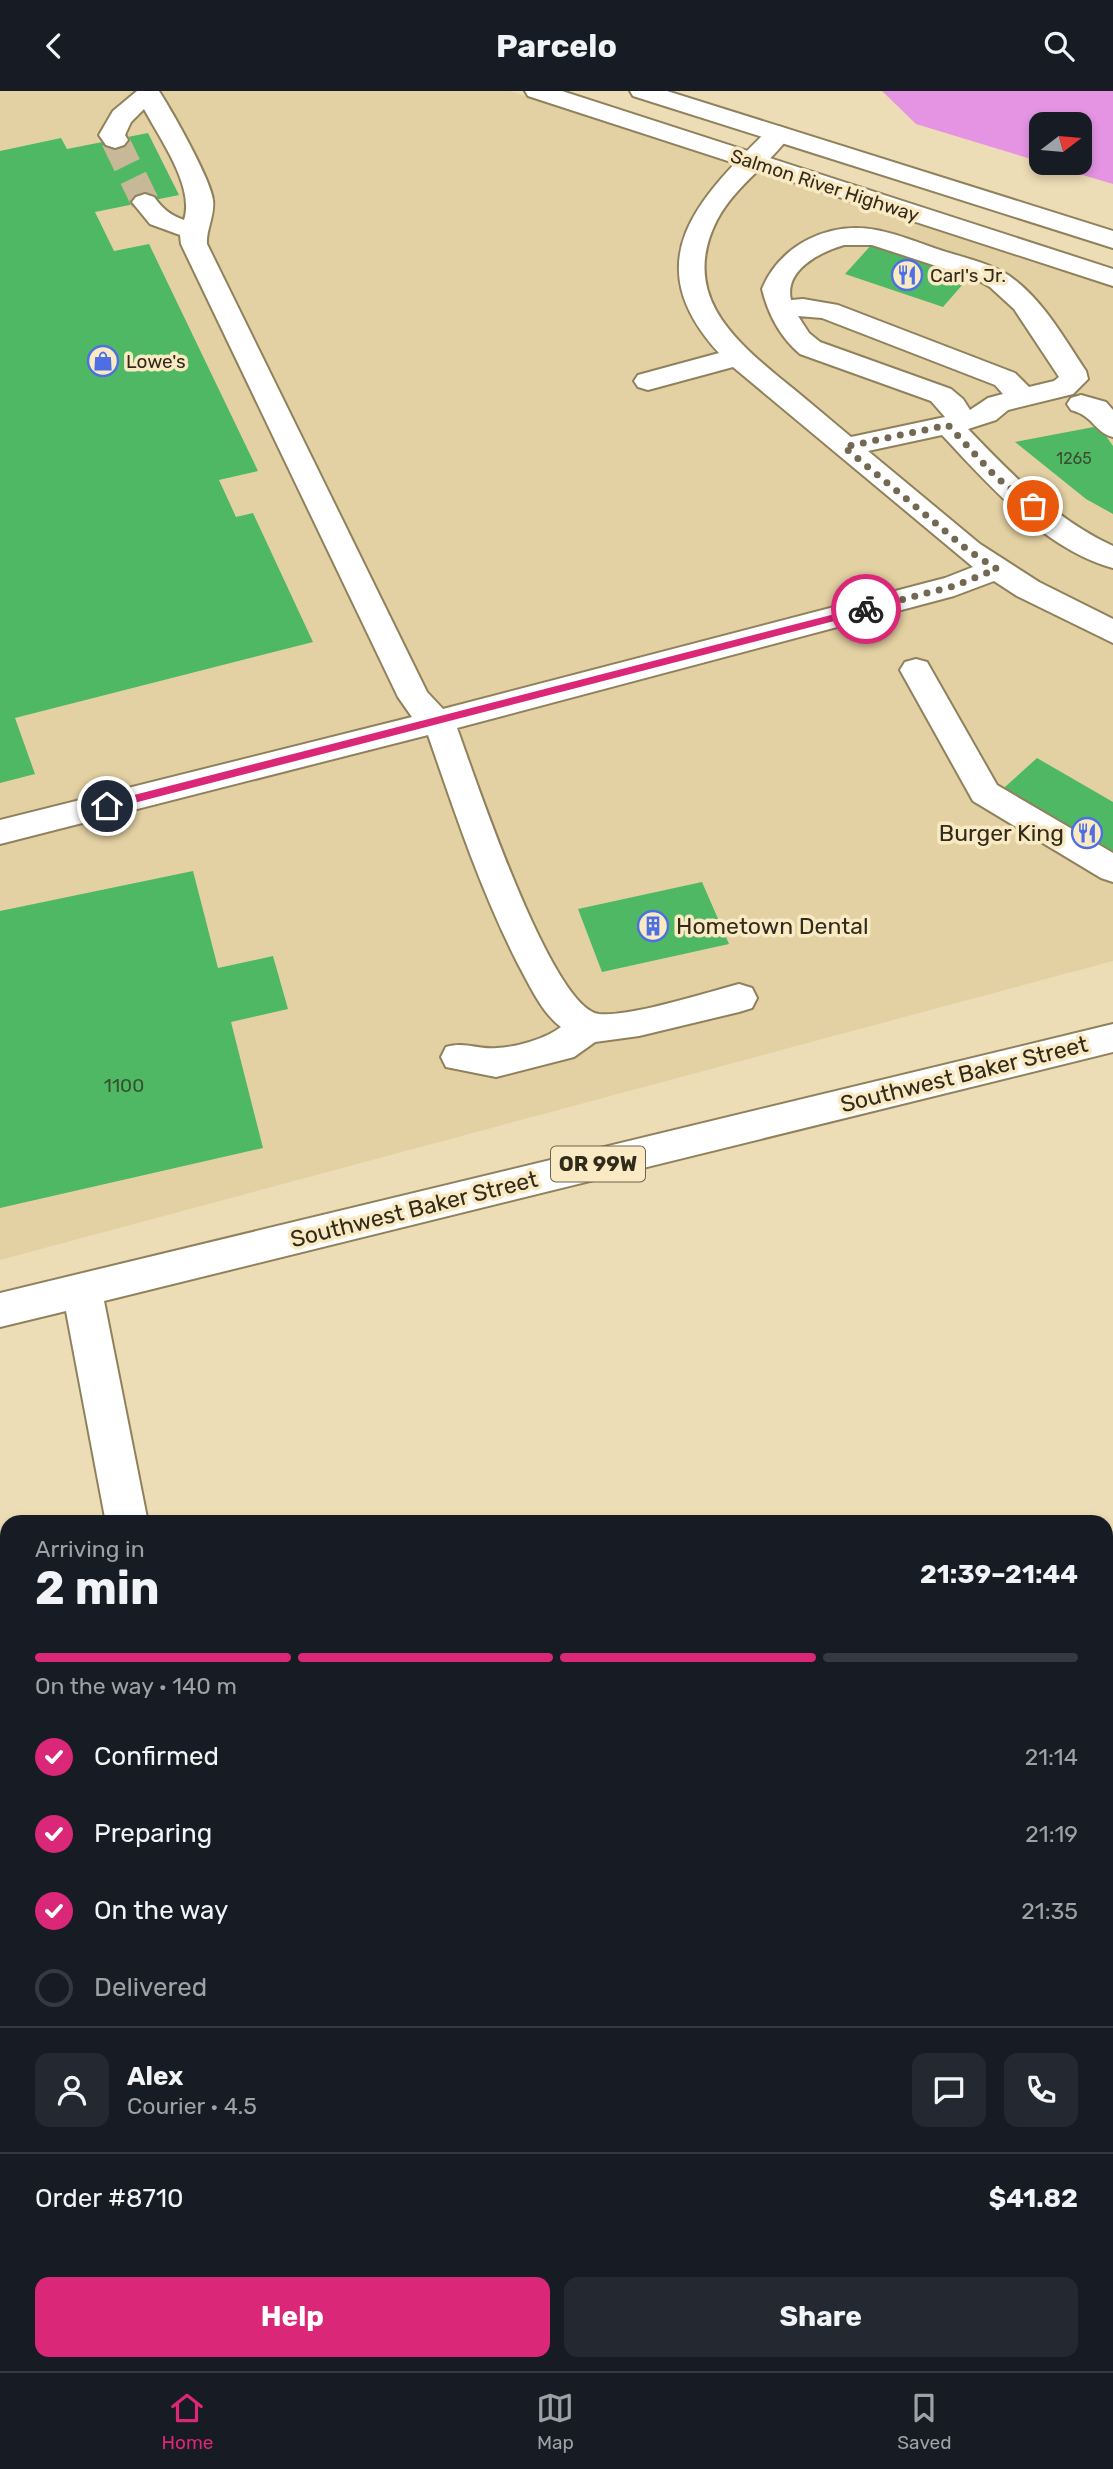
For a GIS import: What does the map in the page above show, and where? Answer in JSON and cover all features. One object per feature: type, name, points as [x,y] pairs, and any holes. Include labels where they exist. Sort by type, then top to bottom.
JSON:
[{"type":"main road","name":"Salmon River Highway","points":[[537,91],[1113,278]]},
{"type":"main road","name":"Salmon River Highway","points":[[642,91],[1113,240]]},
{"type":"main road","points":[[115,139],[112,135],[114,127],[128,109],[149,94],[198,188],[203,203],[194,230],[194,244],[409,687],[425,711],[439,722],[520,937],[569,1018],[588,1027],[611,1027],[739,998]]},
{"type":"main road","points":[[778,134],[726,187],[696,231],[691,257],[693,289],[709,323],[738,356],[969,551],[1028,589],[1113,632]]},
{"type":"main road","points":[[145,202],[160,220],[194,230]]},
{"type":"main road","points":[[844,447],[955,423],[986,414],[998,404],[1063,388],[1073,379],[1072,371],[1020,297],[985,273],[874,237],[843,237],[814,245],[801,254],[780,277],[775,289],[780,309],[798,338],[810,348],[941,395],[953,405],[955,423],[996,477],[1087,548],[1113,558]]},
{"type":"main road","points":[[780,309],[803,307],[828,311],[1005,379],[1023,397]]},
{"type":"main road","points":[[648,381],[738,356]]},
{"type":"main road","points":[[1081,404],[1096,408],[1113,428]]},
{"type":"main road","points":[[0,832],[439,722],[954,586],[997,569]]},
{"type":"main road","points":[[916,670],[985,793],[1113,869]]},
{"type":"main road","points":[[459,1057],[471,1057],[484,1063],[509,1060],[561,1047],[588,1027]]},
{"type":"main road","name":"Southwest Baker Street","points":[[0,1310],[1113,1038]]},
{"type":"main road","points":[[82,1290],[125,1515]]},
{"type":"shaded area","points":[[0,91],[510,91],[1113,282],[1113,961],[0,1260]]},
{"type":"shaded area","points":[[882,91],[1113,91],[1113,184],[1083,175],[1092,175],[1092,112],[1029,112],[1029,158],[916,124]]},
{"type":"building","name":"Lowe's","points":[[148,133],[179,195],[95,212],[114,251],[149,244],[258,471],[219,480],[236,517],[253,513],[313,642],[15,718],[35,774],[0,783],[0,151],[61,138],[67,149]]},
{"type":"building","name":"Carl's Jr.","points":[[873,243],[970,276],[943,307],[845,274]]},
{"type":"building","points":[[1099,426],[1113,446],[1113,514],[1086,499],[1015,442]]},
{"type":"building","name":"Burger King","points":[[1037,758],[1113,802],[1113,864],[996,795]]},
{"type":"building","points":[[193,871],[218,968],[273,956],[288,1009],[231,1022],[263,1148],[0,1208],[0,911]]},
{"type":"building","name":"Hometown Dental","points":[[702,882],[729,944],[602,972],[578,909]]},
{"type":"tunnel","points":[[115,140],[145,202]]},
{"type":"way so far","points":[[866,609],[954,586],[997,569],[969,551],[844,447],[948,425],[996,477],[1033,506]]},
{"type":"place","name":"Carl's Jr.","points":[[907,275]]},
{"type":"place","name":"Lowe's","points":[[103,361]]},
{"type":"place","name":"Burger King","points":[[1087,833]]},
{"type":"place","name":"Hometown Dental","points":[[653,926]]},
{"type":"route","points":[[107,806],[866,609]]}]
